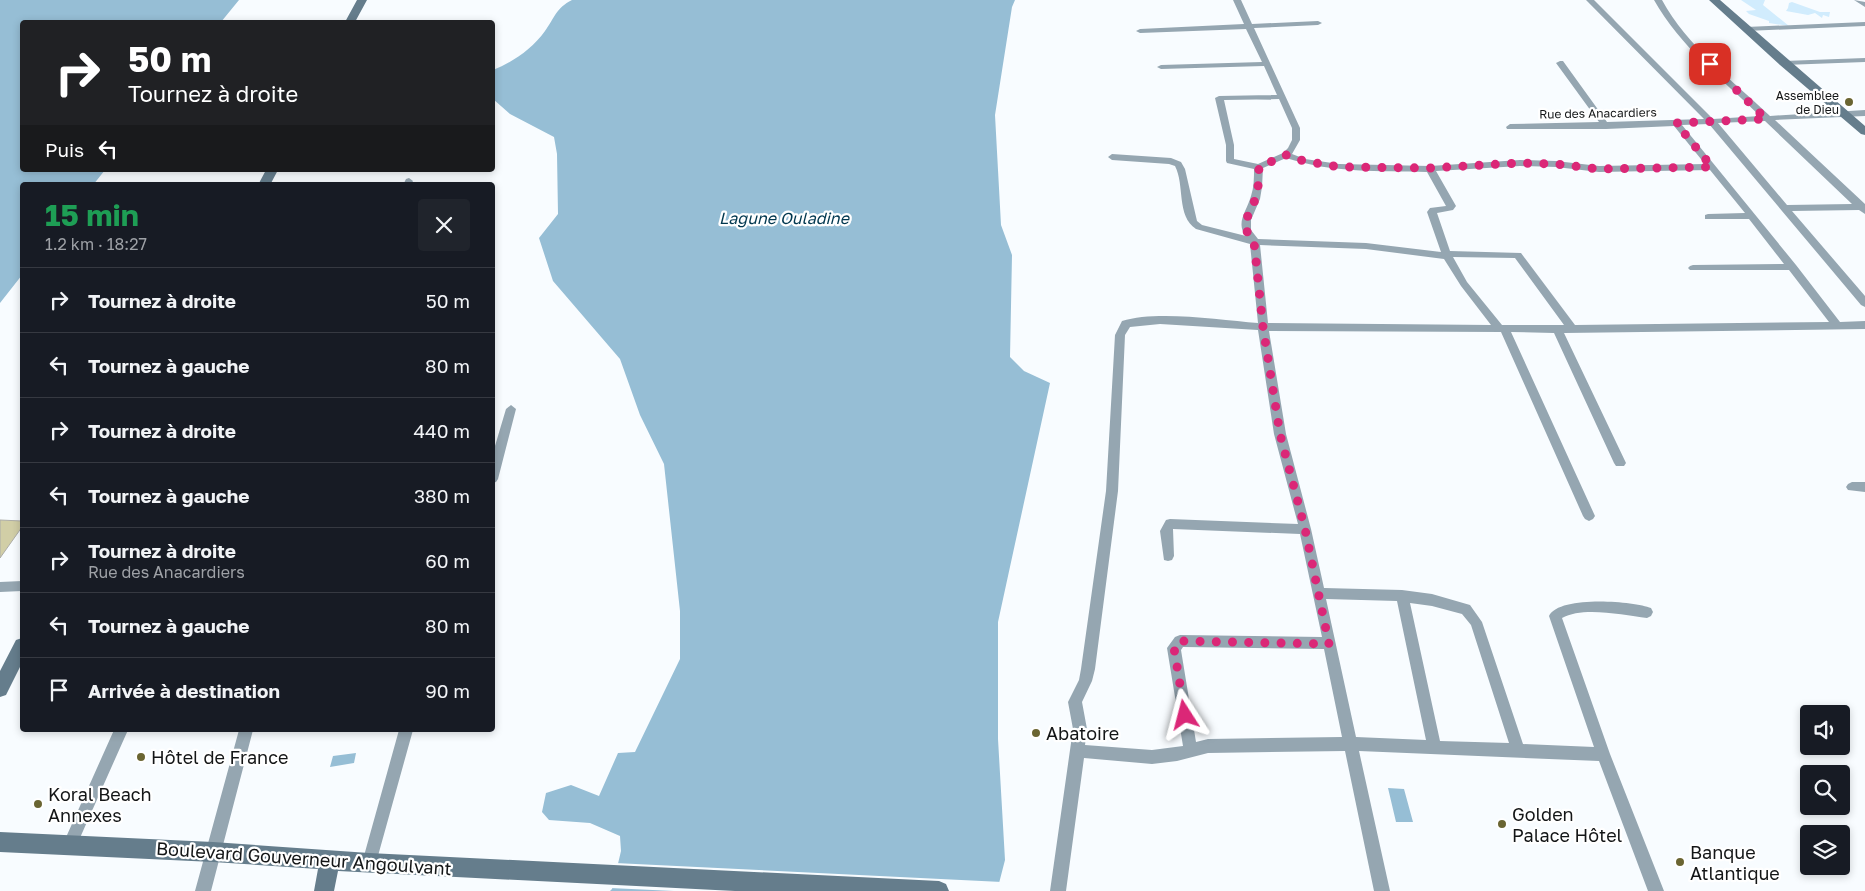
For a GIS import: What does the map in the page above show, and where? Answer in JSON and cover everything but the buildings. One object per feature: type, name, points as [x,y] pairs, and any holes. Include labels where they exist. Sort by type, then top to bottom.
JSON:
[{"type":"street","points":[[351,20],[362,0]]},
{"type":"street","points":[[1237,0],[1280,97],[1296,128],[1296,140],[1292,149],[1286,155],[1259,167],[1230,161],[1230,145],[1219,98],[1280,97]]},
{"type":"street","points":[[1590,0],[1712,122],[1787,208],[1865,303]]},
{"type":"street","points":[[1658,0],[1668,18],[1696,50],[1766,119],[1864,208]]},
{"type":"street","points":[[1714,0],[1865,132]]},
{"type":"street","points":[[1858,0],[1865,5]]},
{"type":"street","points":[[1140,30],[1318,23]]},
{"type":"street","points":[[1746,28],[1865,24]]},
{"type":"street","points":[[1784,63],[1865,60]]},
{"type":"street","points":[[1560,63],[1606,126]]},
{"type":"street","points":[[1161,67],[1266,64]]},
{"type":"street","name":"Rue des Anacardiers","points":[[1510,126],[1606,126],[1865,113]]},
{"type":"street","points":[[1676,123],[1793,267],[1836,324]]},
{"type":"street","points":[[1286,155],[1304,161],[1339,167],[1430,168],[1520,163],[1556,164],[1599,169],[1712,167]]},
{"type":"street","points":[[1112,158],[1171,161],[1178,164],[1182,169],[1193,223],[1199,227],[1254,242],[1366,246],[1447,255],[1518,255],[1572,329]]},
{"type":"street","points":[[1259,167],[1255,200],[1246,220],[1246,230],[1254,242],[1263,327],[1280,434],[1305,529],[1382,891]]},
{"type":"street","points":[[1430,168],[1451,206],[1450,208],[1433,210],[1432,212],[1447,255],[1464,284],[1501,328],[1589,516]]},
{"type":"street","points":[[1787,208],[1864,208]]},
{"type":"street","points":[[1708,216],[1752,216]]},
{"type":"street","points":[[1693,268],[1793,267]]},
{"type":"street","points":[[1058,891],[1078,751],[1079,722],[1075,702],[1085,681],[1088,669],[1104,533],[1112,491],[1116,440],[1118,354],[1120,335],[1126,324],[1135,321],[1160,320],[1263,327],[1557,329],[1865,325]]},
{"type":"street","points":[[1557,329],[1620,463]]},
{"type":"street","points":[[495,468],[511,409]]},
{"type":"street","points":[[1852,487],[1865,487]]},
{"type":"street","points":[[1168,556],[1167,528],[1170,524],[1305,529]]},
{"type":"street","points":[[0,587],[20,586]]},
{"type":"street","points":[[1318,593],[1402,596],[1458,606],[1471,613],[1476,622],[1518,750]]},
{"type":"street","points":[[1402,596],[1434,747]]},
{"type":"street","points":[[1647,612],[1584,608],[1562,610],[1554,616],[1603,754],[1618,788],[1656,891]]},
{"type":"street","points":[[1190,749],[1174,648],[1180,641],[1329,644]]},
{"type":"street","points":[[0,689],[20,650]]},
{"type":"street","points":[[70,844],[119,732]]},
{"type":"street","points":[[203,891],[245,732]]},
{"type":"street","points":[[369,863],[405,732]]},
{"type":"street","points":[[1078,751],[1158,757],[1174,755],[1190,749],[1227,744],[1352,744],[1603,754]]},
{"type":"street","name":"Boulevard Gouverneur Angoulvant","points":[[0,842],[213,852],[369,863],[940,891]]},
{"type":"street","points":[[324,891],[330,860]]},
{"type":"shaded area","points":[[1741,0],[1765,0],[1763,5],[1789,26],[1769,23],[1769,21],[1749,14],[1746,11],[1756,10]]},
{"type":"shaded area","points":[[1792,2],[1820,12],[1830,12],[1829,17],[1823,15],[1822,18],[1815,13],[1808,15],[1786,11],[1789,3]]},
{"type":"water","points":[[0,0],[239,0],[223,20],[20,20],[20,172],[103,172],[95,182],[20,182],[20,278],[0,303]]},
{"type":"water","name":"Lagune Ouladine","points":[[572,0],[1015,0],[1012,7],[995,115],[1001,225],[1012,255],[1010,357],[1024,371],[1050,383],[998,622],[998,739],[1005,860],[997,891],[610,891],[621,851],[620,836],[590,823],[549,820],[542,812],[546,793],[571,785],[599,796],[618,753],[635,752],[680,659],[680,611],[664,464],[640,415],[620,359],[553,281],[539,238],[558,214],[557,154],[554,137],[510,114],[495,101],[495,69],[515,59],[540,38],[559,10]]},
{"type":"water","points":[[356,753],[354,763],[330,767],[333,756]]},
{"type":"water","points":[[1388,788],[1404,789],[1413,822],[1396,822]]},
{"type":"pier","points":[[615,863],[1002,882],[1000,891],[674,891],[610,888]]},
{"type":"place","name":"Assemblee de Dieu","points":[[1849,102]]},
{"type":"place","name":"Abatoire","points":[[1036,733]]},
{"type":"place","name":"Hôtel de France","points":[[141,757]]},
{"type":"place","name":"Koral Beach Annexes","points":[[38,804]]},
{"type":"place","name":"Golden Palace Hôtel","points":[[1502,824]]},
{"type":"place","name":"Banque Atlantique","points":[[1680,862]]},
{"type":"route","points":[[1185,715],[1174,648],[1180,641],[1329,644],[1305,529],[1280,434],[1263,327],[1254,242],[1246,230],[1246,220],[1251,211],[1258,187],[1259,167],[1270,164],[1286,155],[1304,161],[1339,167],[1430,168],[1520,163],[1556,164],[1599,169],[1712,167],[1676,123],[1766,119],[1710,64]]}]
